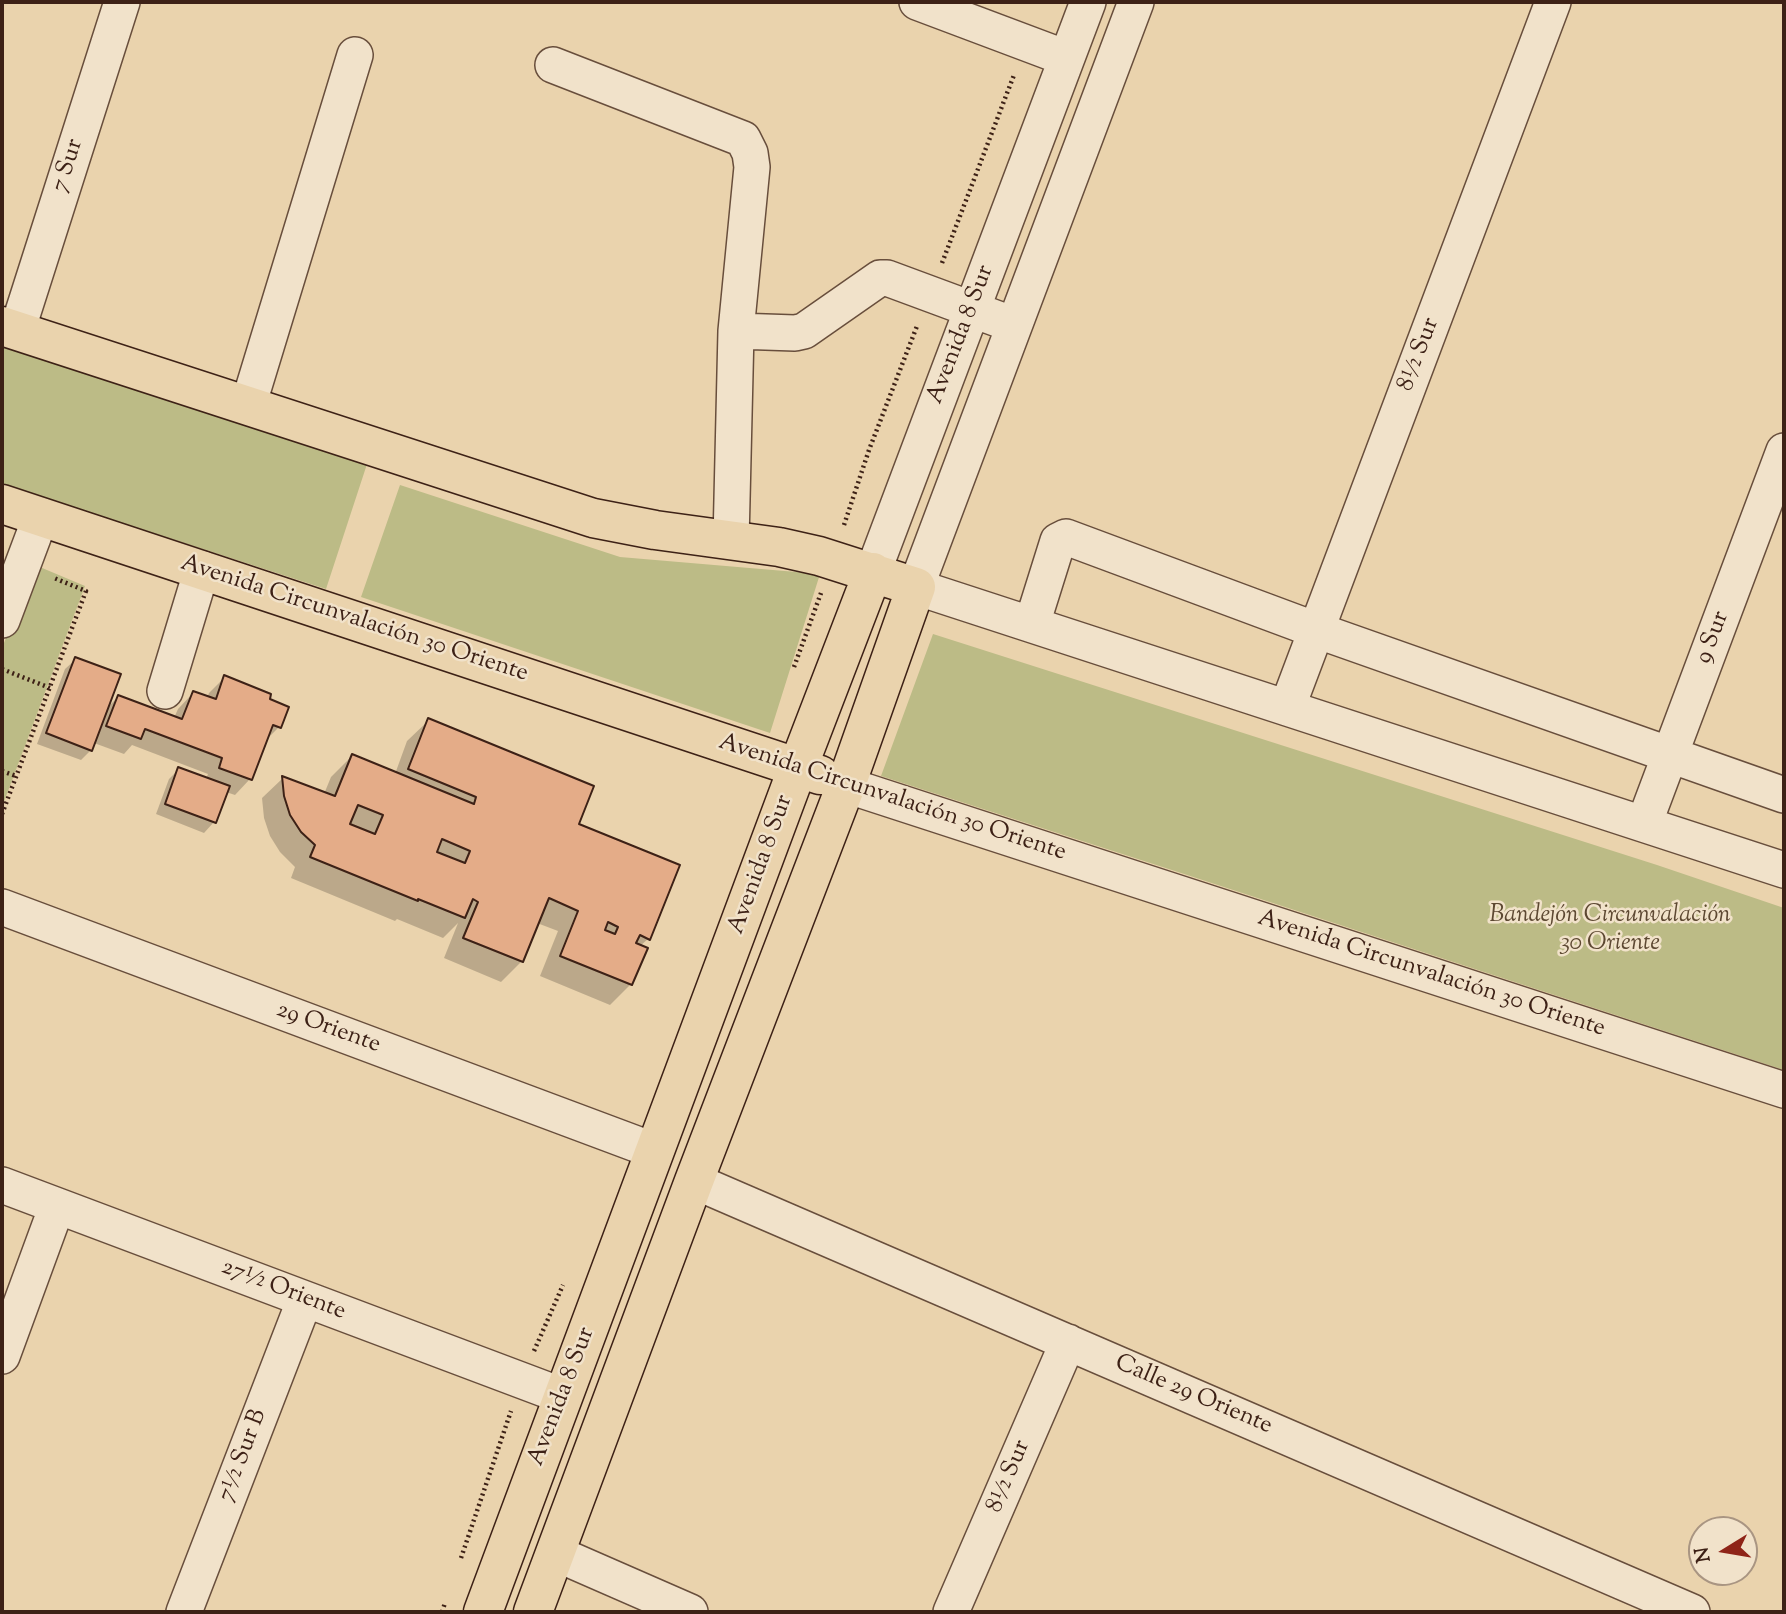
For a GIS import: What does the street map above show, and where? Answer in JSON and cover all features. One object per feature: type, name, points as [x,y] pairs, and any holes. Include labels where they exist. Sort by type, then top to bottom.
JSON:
[{"type":"main road","points":[[9,329],[593,518],[655,530],[779,547],[819,556],[916,587]]},
{"type":"main road","name":"Avenida Circunvalación 30 Oriente","points":[[2,504],[846,785]]},
{"type":"main road","name":"Avenida 8 Sur","points":[[483,1612],[873,572]]},
{"type":"main road","name":"Avenida 8 Sur","points":[[533,1612],[846,785],[916,587]]},
{"type":"street","name":"7 Sur","points":[[9,329],[122,2]]},
{"type":"street","points":[[917,2],[1066,58]]},
{"type":"street","name":"Avenida 8 Sur","points":[[873,572],[1087,2]]},
{"type":"street","name":"Avenida 8 Sur","points":[[916,587],[1136,2]]},
{"type":"street","name":"8½ Sur","points":[[1287,708],[1553,2]]},
{"type":"street","points":[[248,406],[355,55]]},
{"type":"street","points":[[553,65],[743,139],[750,153],[752,167],[736,331],[731,541]]},
{"type":"street","points":[[736,331],[804,331],[880,278],[887,278],[1014,325]]},
{"type":"street","name":"9 Sur","points":[[1644,824],[1784,451]]},
{"type":"street","points":[[2,620],[41,516]]},
{"type":"street","points":[[1032,624],[1058,541],[1066,537],[1316,630],[1784,795]]},
{"type":"street","points":[[165,691],[202,569]]},
{"type":"street","points":[[916,587],[1784,870]]},
{"type":"street","name":"Avenida Circunvalación 30 Oriente","points":[[846,785],[1784,1090]]},
{"type":"street","name":"29 Oriente","points":[[2,907],[655,1151]]},
{"type":"street","name":"Calle 29 Oriente","points":[[694,1181],[1692,1612]]},
{"type":"street","name":"27½ Oriente","points":[[2,1185],[564,1396]]},
{"type":"street","points":[[2,1356],[57,1206]]},
{"type":"street","name":"7½ Sur B","points":[[184,1612],[305,1299]]},
{"type":"street","name":"8½ Sur","points":[[951,1612],[1068,1342]]},
{"type":"street","points":[[555,1553],[690,1612]]},
{"type":"path","points":[[2,814],[86,592],[22,565]]},
{"type":"path","points":[[2,669],[50,688]]},
{"type":"path","points":[[2,771],[16,776]]},
{"type":"green space","points":[[2,346],[368,461],[326,589],[2,484]]},
{"type":"green space","points":[[400,485],[620,557],[820,574],[770,733],[361,597]]},
{"type":"green space","points":[[35,565],[85,586],[2,807],[2,648]]},
{"type":"green space","name":"Bandejón Circunvalación 30 Oriente","points":[[933,634],[1784,908],[1784,1070],[881,776]]},
{"type":"building","points":[[75,657],[121,674],[92,751],[46,733]]},
{"type":"building","points":[[224,675],[271,694],[270,699],[289,707],[281,728],[273,725],[252,780],[219,768],[222,758],[145,729],[141,739],[106,726],[118,695],[182,719],[193,691],[216,699]]},
{"type":"building","points":[[428,718],[594,786],[579,824],[680,865],[650,940],[640,935],[636,943],[648,948],[632,985],[560,956],[578,911],[549,898],[523,962],[463,938],[478,902],[473,899],[465,918],[310,857],[315,845],[301,832],[290,815],[282,776],[335,796],[352,754],[474,804],[476,797],[408,769]],"holes":[[[358,805],[383,815],[375,834],[350,824]],[[442,839],[470,851],[465,863],[437,852]],[[608,922],[618,927],[615,934],[605,930]]]},
{"type":"building","points":[[178,767],[230,786],[216,823],[165,804]]}]
